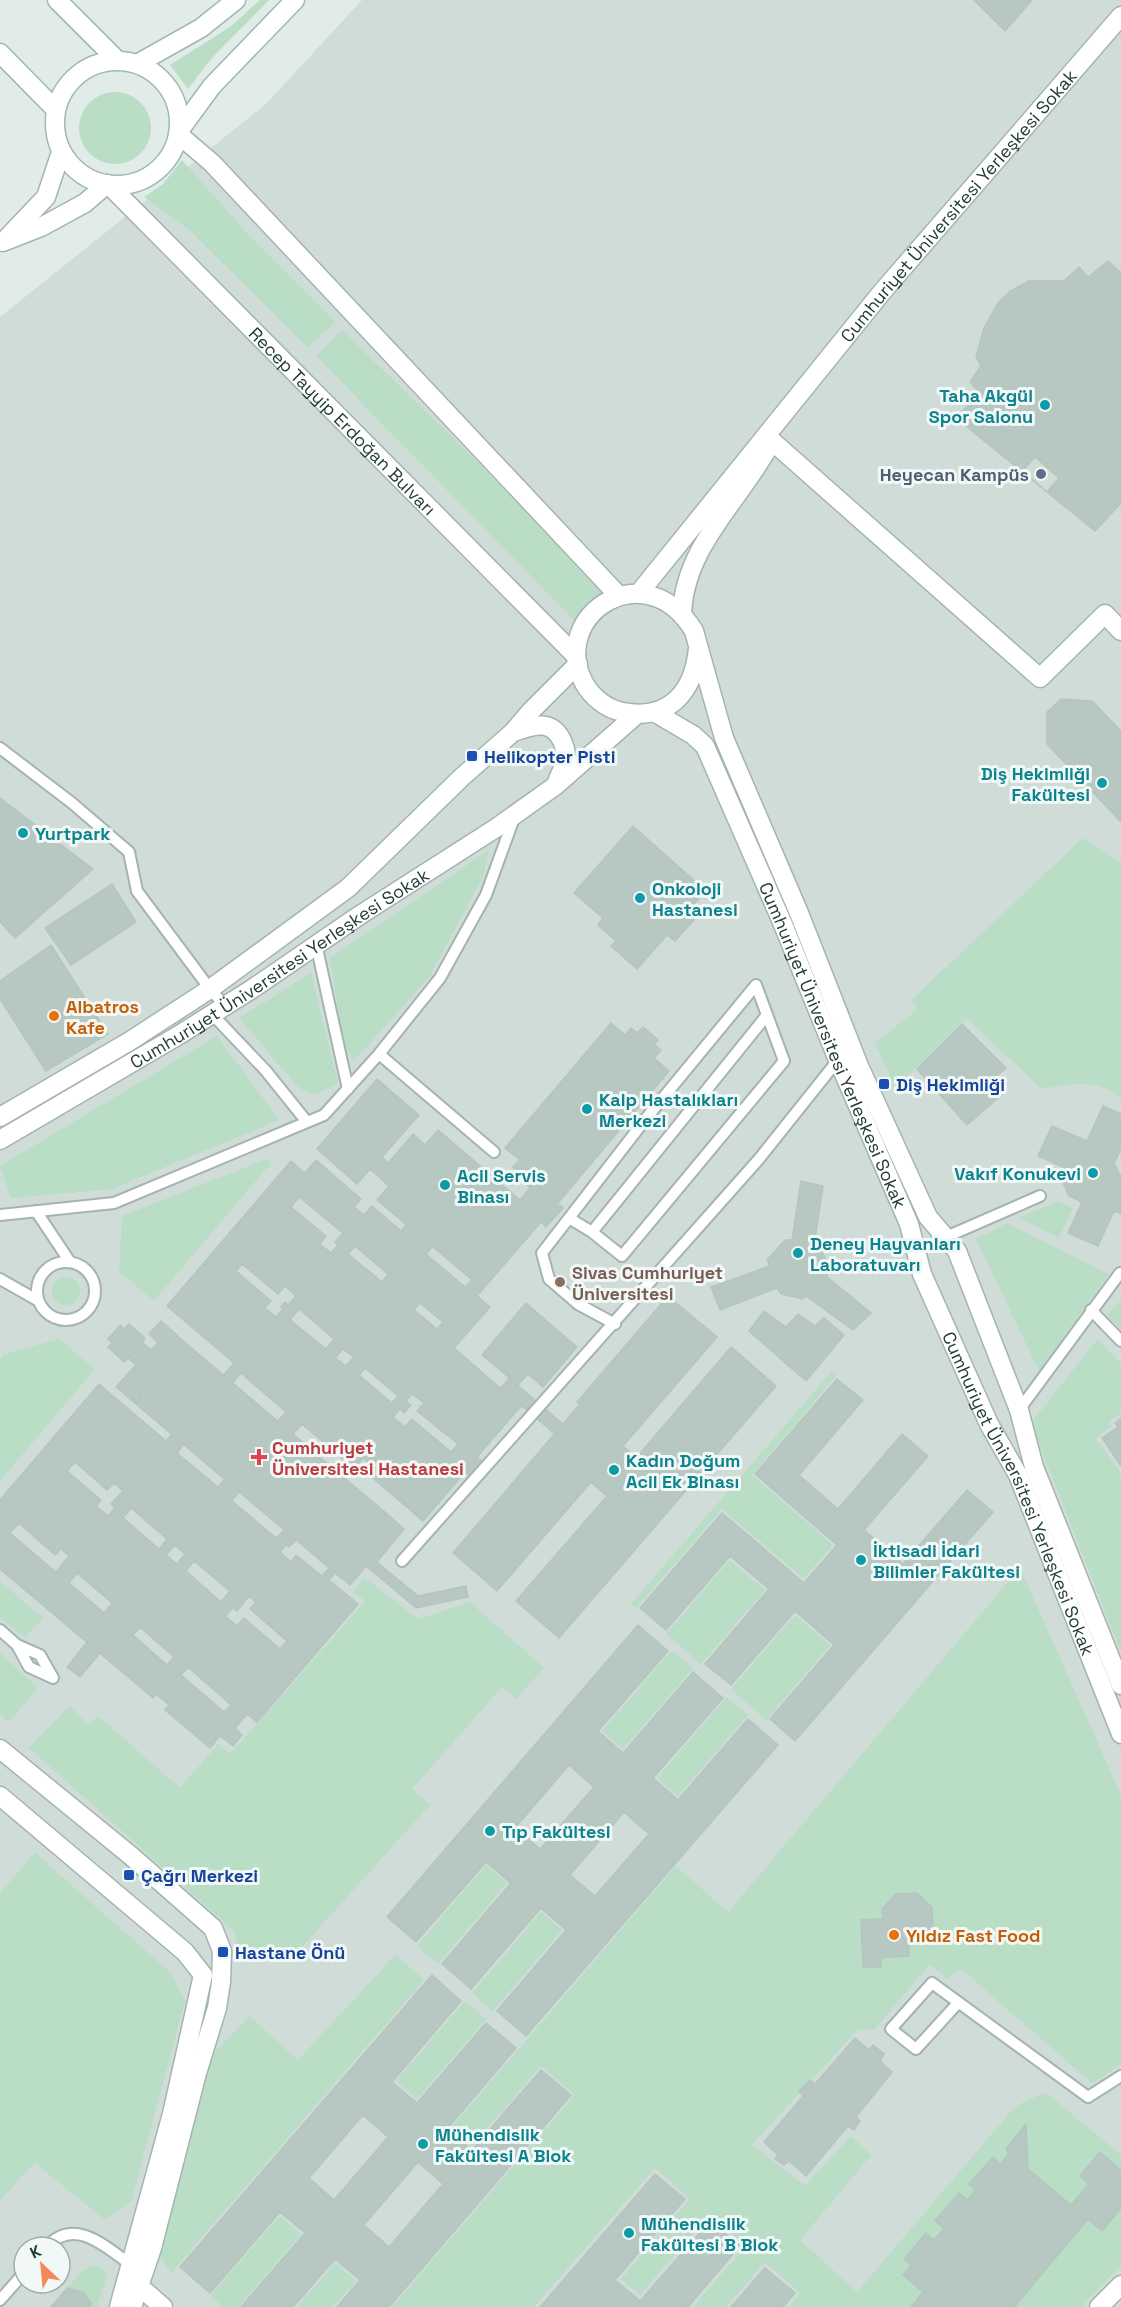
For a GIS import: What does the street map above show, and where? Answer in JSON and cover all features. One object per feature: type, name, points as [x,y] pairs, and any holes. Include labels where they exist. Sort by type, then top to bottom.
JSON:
[{"type":"street","points":[[57,0],[118,61]]},
{"type":"street","points":[[137,64],[201,28],[236,0]]},
{"type":"street","points":[[178,132],[212,86],[295,0]]},
{"type":"street","name":"Cumhuriyet Üniversitesi Yerleşkesi Sokak","points":[[639,593],[890,283],[1121,16]]},
{"type":"street","points":[[0,53],[56,110]]},
{"type":"street","points":[[118,61],[137,64],[154,73],[168,87],[177,104],[180,123],[177,143],[168,160],[154,174],[134,183],[108,184],[92,181],[74,169],[61,152],[55,131],[56,110],[64,90],[79,74],[98,64],[118,61]]},
{"type":"street","points":[[178,132],[212,164],[619,596]]},
{"type":"street","points":[[2,243],[46,196],[61,152]]},
{"type":"street","points":[[2,243],[41,227],[86,203],[108,184]]},
{"type":"street","name":"Recep Tayyip Erdoğan Bulvarı","points":[[108,184],[577,660]]},
{"type":"street","name":"Cumhuriyet Üniversitesi Yerleşkesi Sokak","points":[[682,614],[686,581],[694,561],[734,497],[759,464],[797,397]]},
{"type":"street","points":[[772,441],[1040,678],[1105,614],[1121,631]]},
{"type":"street","name":"Cumhuriyet Üniversitesi Yerleşkesi Sokak","points":[[0,1117],[130,1041],[210,989],[348,888],[454,784],[513,732],[577,660],[579,636],[588,618],[602,605],[619,596],[639,593],[656,596],[672,604],[693,631],[724,738],[799,913],[853,1053],[928,1217],[957,1251],[1019,1410],[1034,1467],[1121,1685]]},
{"type":"street","points":[[577,660],[579,674],[588,690],[601,703],[618,711],[636,715],[654,712],[673,703],[687,688],[696,669],[698,648]]},
{"type":"street","name":"Cumhuriyet Üniversitesi Yerleşkesi Sokak","points":[[654,712],[693,735],[705,746],[909,1224],[927,1285],[989,1424],[1018,1475],[1121,1734]]},
{"type":"street","name":"Cumhuriyet Üniversitesi Yerleşkesi Sokak","points":[[0,1140],[141,1059],[219,1010],[515,814],[555,786],[636,715]]},
{"type":"street","name":"Cumhuriyet Üniversitesi Yerleşkesi Sokak","points":[[513,732],[535,726],[547,726],[558,734],[565,746],[565,763],[555,786]]},
{"type":"street","points":[[0,1749],[130,1855],[213,1928],[222,1951],[217,2008],[197,2073],[152,2248],[132,2307]]},
{"type":"street","points":[[0,1796],[185,1952],[203,1975],[172,2114],[119,2307]]},
{"type":"street","points":[[1099,2307],[1121,2285]]},
{"type":"street","points":[[139,2286],[163,2307]]},
{"type":"lane","points":[[0,748],[72,803],[129,852],[137,891],[210,989],[219,1010],[307,1122]]},
{"type":"lane","points":[[0,1215],[114,1203],[324,1115],[379,1054],[440,978],[486,894],[515,814]]},
{"type":"lane","points":[[316,944],[348,1089]]},
{"type":"lane","points":[[569,1218],[592,1232],[622,1256],[784,1061],[756,985],[648,1116],[569,1218],[542,1253],[549,1279],[578,1304],[615,1324]]},
{"type":"lane","points":[[592,1232],[767,1015]]},
{"type":"lane","points":[[379,1054],[494,1152]]},
{"type":"lane","points":[[402,1561],[615,1324],[759,1159],[838,1060]]},
{"type":"lane","points":[[946,1237],[1040,1196]]},
{"type":"lane","points":[[36,1211],[69,1262]]},
{"type":"lane","points":[[0,1279],[37,1300],[46,1314],[62,1321],[70,1321],[85,1314],[94,1300],[94,1283],[85,1269],[69,1262],[61,1262],[46,1269],[37,1283],[37,1300]]},
{"type":"lane","points":[[1019,1410],[1120,1273]]},
{"type":"lane","points":[[1091,1310],[1121,1341]]},
{"type":"lane","points":[[0,1630],[17,1645]]},
{"type":"lane","points":[[958,2003],[916,2049],[891,2029],[933,1983],[1088,2097],[1121,2076]]},
{"type":"lane","points":[[72,2235],[82,2235],[97,2240],[131,2265]]},
{"type":"lane","points":[[0,2300],[12,2286]]},
{"type":"shaded area","name":"Sivas Cumhuriyet Üniversitesi","points":[[362,0],[1121,0],[1121,2307],[0,2307],[0,317],[266,104]]},
{"type":"green space","points":[[260,0],[269,0],[211,59],[188,89],[170,65],[230,27]]},
{"type":"green space","points":[[115,92],[135,98],[145,108],[151,128],[145,148],[135,158],[115,164],[95,158],[85,148],[79,128],[85,108],[95,98]]},
{"type":"green space","points":[[182,160],[246,232],[336,322],[307,347],[187,228],[144,197],[163,184]]},
{"type":"green space","points":[[342,330],[479,463],[606,598],[579,625],[316,356]]},
{"type":"green space","points":[[1083,838],[1121,863],[1121,1098],[1102,1087],[1093,1085],[1073,1084],[1042,1089],[966,1018],[896,1088],[875,1043],[918,1009],[911,1000]]},
{"type":"green space","points":[[489,850],[483,877],[430,976],[354,1061],[343,1042],[330,958]]},
{"type":"green space","points":[[311,973],[338,1083],[315,1095],[299,1088],[239,1018]]},
{"type":"green space","points":[[217,1036],[279,1120],[112,1189],[11,1198],[0,1166]]},
{"type":"green space","points":[[267,1159],[271,1163],[154,1301],[119,1271],[122,1216]]},
{"type":"green space","points":[[1058,1201],[1073,1208],[1059,1238],[1019,1218]]},
{"type":"green space","points":[[1007,1223],[1109,1274],[1039,1371],[976,1239]]},
{"type":"green space","points":[[66,1277],[76,1281],[80,1291],[76,1301],[66,1305],[56,1301],[52,1291],[56,1281]]},
{"type":"green space","points":[[1121,1300],[1121,1329],[1107,1315]]},
{"type":"green space","points":[[59,1339],[95,1369],[0,1481],[0,1361],[3,1355]]},
{"type":"green space","points":[[1098,1339],[1121,1363],[1121,1413],[1109,1422],[1112,1426],[1096,1438],[1121,1473],[1121,1652],[1031,1423]]},
{"type":"green space","points":[[832,1371],[837,1375],[752,1475],[833,1545],[804,1579],[722,1509],[636,1608],[631,1604]]},
{"type":"green space","points":[[730,1560],[765,1590],[701,1664],[666,1634]]},
{"type":"green space","points":[[1020,1568],[1121,1795],[1121,2064],[1092,2083],[960,1968],[947,1979],[930,1964],[874,2030],[858,2029],[752,2145],[805,2186],[851,2136],[871,2155],[800,2240],[857,2292],[1014,2108],[1046,2093],[1121,2155],[1121,2265],[1081,2307],[788,2307],[800,2293],[765,2262],[726,2307],[693,2307],[746,2246],[709,2215],[640,2295],[621,2279],[690,2199],[655,2168],[534,2307],[392,2307],[575,2095],[541,2066],[472,2146],[451,2128],[676,1866],[728,1912]]},
{"type":"green space","points":[[364,1577],[418,1619],[470,1602],[544,1668],[516,1699],[502,1687],[412,1789],[430,1805],[292,1958],[282,1949],[238,1952],[234,1931],[29,1748],[70,1706],[89,1725],[98,1716],[180,1788],[218,1744],[230,1754],[356,1612],[365,1601],[353,1592]]},
{"type":"green space","points":[[0,1581],[43,1618],[25,1638],[0,1617]]},
{"type":"green space","points":[[795,1615],[830,1645],[766,1720],[731,1689]]},
{"type":"green space","points":[[672,1650],[693,1668],[623,1749],[602,1731]]},
{"type":"green space","points":[[0,1653],[38,1688],[9,1722],[0,1713]]},
{"type":"green space","points":[[727,1697],[748,1715],[678,1796],[657,1778]]},
{"type":"green space","points":[[35,1853],[171,1973],[185,2001],[131,2202],[105,2220],[35,2163],[0,2200],[0,1893]]},
{"type":"green space","points":[[486,1865],[507,1883],[438,1964],[417,1946]]},
{"type":"green space","points":[[541,1912],[562,1930],[493,2011],[472,1993]]},
{"type":"green space","points":[[395,1955],[424,1980],[171,2273],[159,2254],[211,2056],[249,2016],[298,2060]]},
{"type":"green space","points":[[465,2001],[486,2019],[417,2099],[396,2081]]},
{"type":"green space","points":[[280,2216],[301,2234],[238,2307],[223,2307],[210,2296]]},
{"type":"green space","points":[[335,2263],[356,2281],[333,2307],[297,2307]]},
{"type":"green space","points":[[92,2266],[101,2267],[108,2273],[97,2307],[51,2307],[61,2295],[72,2295],[72,2283],[82,2271]]},
{"type":"building","points":[[974,0],[1032,0],[1005,31]]},
{"type":"building","name":"Taha Akgül Spor Salonu","points":[[1108,261],[1121,273],[1121,503],[1095,531],[955,417],[981,394],[970,382],[981,366],[976,357],[984,328],[998,303],[1010,291],[1029,281],[1064,281],[1079,267],[1088,277]]},
{"type":"building","name":"Heyecan Kampüs","points":[[1035,457],[1059,478],[1047,492],[1023,471]]},
{"type":"building","name":"Diş Hekimliği Fakültesi","points":[[1061,699],[1092,701],[1121,731],[1121,822],[1047,744],[1047,712]]},
{"type":"building","name":"Yurtpark","points":[[0,798],[93,869],[15,938],[0,922]]},
{"type":"building","name":"Onkoloji Hastanesi","points":[[633,826],[706,891],[694,904],[702,911],[675,941],[667,935],[637,969],[611,946],[616,941],[598,925],[603,918],[574,893]]},
{"type":"building","points":[[112,884],[136,922],[71,965],[45,928]]},
{"type":"building","name":"Albatros Kafe","points":[[51,945],[108,1034],[46,1071],[0,999],[0,981]]},
{"type":"building","name":"Kalp Hastalıkları Merkezi","points":[[611,1023],[625,1035],[631,1028],[637,1033],[643,1027],[658,1040],[654,1044],[661,1050],[654,1058],[669,1071],[558,1203],[534,1183],[530,1188],[518,1177],[521,1174],[513,1167],[520,1160],[505,1148]]},
{"type":"building","points":[[962,1024],[1006,1068],[994,1078],[1006,1091],[967,1125],[917,1069]]},
{"type":"building","name":"Acil Servis Binası","points":[[377,1079],[419,1115],[382,1157],[388,1163],[413,1134],[425,1145],[438,1130],[520,1200],[534,1183],[563,1208],[546,1227],[541,1222],[483,1289],[377,1200],[389,1186],[370,1169],[357,1184],[317,1149]]},
{"type":"building","name":"Vakıf Konukevi","points":[[1103,1106],[1121,1114],[1121,1149],[1114,1163],[1121,1177],[1121,1214],[1114,1211],[1098,1246],[1068,1233],[1082,1202],[1069,1196],[1063,1183],[1069,1170],[1038,1156],[1052,1126],[1087,1141]]},
{"type":"building","points":[[316,1160],[361,1199],[354,1207],[364,1215],[372,1206],[401,1231],[406,1225],[432,1247],[426,1254],[465,1287],[472,1280],[483,1289],[477,1296],[490,1307],[454,1348],[521,1406],[477,1457],[484,1463],[471,1477],[465,1472],[423,1521],[368,1474],[374,1467],[363,1458],[345,1479],[334,1470],[343,1459],[302,1424],[292,1435],[277,1422],[286,1412],[241,1373],[232,1384],[223,1376],[234,1363],[167,1306],[291,1161],[305,1173]],"holes":[[[299,1197],[343,1233],[335,1242],[338,1245],[331,1253],[320,1244],[326,1236],[291,1207]],[[355,1246],[388,1274],[382,1282],[348,1254]],[[242,1264],[278,1294],[285,1286],[296,1296],[288,1305],[285,1302],[281,1307],[283,1309],[276,1317],[265,1308],[271,1301],[236,1271]],[[420,1303],[443,1322],[437,1329],[414,1310]],[[299,1309],[334,1339],[326,1349],[290,1320]],[[343,1349],[354,1357],[346,1366],[335,1358]],[[365,1368],[398,1396],[392,1403],[359,1375]],[[412,1394],[424,1403],[417,1411],[458,1444],[451,1452],[412,1419],[405,1427],[393,1417],[400,1409],[404,1413],[411,1405],[406,1401]]]},
{"type":"building","name":"Deney Hayvanları Laboratuvarı","points":[[801,1181],[823,1186],[814,1245],[819,1245],[831,1270],[826,1276],[871,1313],[853,1330],[806,1296],[802,1299],[781,1294],[777,1288],[720,1310],[711,1287],[770,1266],[767,1260],[785,1240],[792,1240]]},
{"type":"building","name":"Kadın Doğum Acil Ek Binası","points":[[668,1296],[717,1337],[623,1446],[636,1458],[731,1347],[776,1386],[559,1638],[516,1601],[607,1496],[591,1482],[497,1591],[453,1553],[580,1404],[577,1402]]},
{"type":"building","points":[[526,1303],[577,1347],[543,1387],[528,1374],[518,1385],[482,1355]]},
{"type":"building","points":[[764,1311],[786,1327],[798,1314],[815,1326],[824,1318],[844,1335],[806,1381],[749,1331]]},
{"type":"building","points":[[161,1321],[188,1345],[174,1361],[167,1355],[140,1384],[146,1388],[136,1404],[116,1387],[136,1365],[128,1357],[124,1362],[108,1347],[112,1343],[108,1339],[120,1325],[124,1329],[129,1324],[145,1338],[142,1342],[151,1350],[158,1343],[149,1334]]},
{"type":"building","name":"Cumhuriyet Üniversitesi Hastanesi","points":[[188,1345],[386,1513],[335,1573],[136,1404],[146,1388],[140,1384],[167,1355],[174,1361]]},
{"type":"building","points":[[509,1378],[563,1424],[555,1434],[501,1388]]},
{"type":"building","name":"İktisadi İdari Bilimler Fakültesi","points":[[837,1379],[863,1400],[799,1475],[838,1509],[902,1434],[928,1456],[864,1530],[903,1564],[967,1490],[993,1512],[795,1741],[770,1719],[834,1645],[795,1611],[731,1685],[705,1664],[769,1589],[730,1556],[666,1630],[640,1608],[722,1513],[804,1583],[837,1545],[755,1474]]},
{"type":"building","points":[[99,1384],[166,1441],[171,1435],[183,1445],[177,1453],[218,1487],[224,1480],[239,1492],[232,1501],[276,1538],[284,1530],[296,1540],[289,1547],[286,1545],[280,1552],[291,1562],[296,1555],[322,1576],[329,1568],[335,1573],[329,1580],[358,1604],[257,1722],[247,1714],[235,1728],[242,1735],[233,1746],[220,1736],[210,1748],[165,1710],[169,1705],[156,1694],[153,1698],[0,1569],[0,1500]],"holes":[[[75,1462],[107,1490],[114,1483],[123,1491],[111,1504],[115,1508],[108,1516],[96,1506],[101,1500],[67,1471]],[[131,1508],[167,1539],[159,1549],[123,1518]],[[19,1523],[55,1555],[61,1549],[69,1556],[56,1572],[10,1533]],[[175,1545],[185,1554],[177,1564],[166,1555]],[[194,1561],[230,1591],[221,1602],[186,1571]],[[77,1573],[112,1603],[104,1613],[69,1583]],[[249,1596],[256,1602],[250,1609],[287,1641],[280,1649],[244,1618],[237,1626],[225,1616],[233,1608],[237,1611]],[[140,1627],[174,1657],[167,1665],[133,1635]],[[188,1667],[231,1705],[224,1712],[181,1675]]]},
{"type":"building","points":[[1121,1418],[1121,1466],[1102,1438],[1118,1427],[1115,1423]]},
{"type":"building","points":[[386,1513],[404,1529],[377,1562],[418,1596],[466,1586],[468,1597],[416,1608],[366,1566],[350,1585],[335,1573]]},
{"type":"building","name":"Tıp Fakültesi","points":[[638,1625],[668,1651],[598,1731],[623,1753],[693,1672],[723,1698],[653,1778],[678,1800],[748,1719],[778,1745],[526,2036],[497,2011],[566,1930],[541,1908],[471,1989],[442,1964],[511,1883],[486,1862],[416,1942],[387,1917]],"holes":[[[569,1765],[594,1787],[540,1849],[515,1828]],[[624,1812],[649,1834],[595,1896],[570,1875]]]},
{"type":"building","points":[[87,1642],[100,1653],[80,1677],[67,1667]]},
{"type":"building","name":"Yıldız Fast Food","points":[[917,1893],[932,1907],[933,1927],[919,1942],[909,1943],[909,1956],[881,1958],[881,1967],[863,1967],[861,1920],[883,1919],[882,1909],[896,1894]]},
{"type":"building","name":"Mühendislik Fakültesi A Blok","points":[[432,1975],[461,2001],[392,2082],[417,2103],[486,2023],[516,2048],[447,2129],[472,2150],[541,2070],[571,2095],[389,2307],[337,2307],[360,2280],[335,2259],[293,2307],[241,2307],[305,2233],[280,2212],[210,2293],[180,2267]],"holes":[[[363,2115],[388,2137],[334,2200],[309,2178]],[[418,2162],[443,2184],[389,2247],[364,2225]]]},
{"type":"building","points":[[855,2038],[869,2050],[873,2045],[884,2054],[880,2061],[892,2072],[856,2117],[860,2121],[854,2130],[848,2126],[806,2176],[789,2161],[784,2165],[775,2159],[778,2155],[764,2142],[803,2096],[799,2091],[810,2080],[815,2084]]},
{"type":"building","points":[[1026,2124],[1028,2169],[1071,2205],[1089,2184],[1080,2176],[1100,2152],[1121,2170],[1121,2208],[1102,2231],[1088,2219],[1016,2307],[911,2307],[923,2292],[903,2275],[911,2265],[904,2259],[926,2233],[934,2240],[944,2229],[935,2221],[959,2193],[967,2200],[976,2190],[969,2184],[993,2157],[1000,2164],[1009,2154],[1006,2149]]},
{"type":"building","name":"Mühendislik Fakültesi B Blok","points":[[655,2174],[685,2199],[615,2280],[640,2301],[710,2221],[740,2246],[688,2307],[540,2307]]},
{"type":"building","name":"Mühendislik Fakültesi B Blok","points":[[765,2268],[795,2293],[783,2307],[731,2307]]},
{"type":"building","points":[[72,2289],[84,2293],[91,2303],[90,2307],[51,2307],[61,2295],[72,2295]]},
{"type":"place","name":"Taha Akgül Spor Salonu","points":[[1045,405]]},
{"type":"place","name":"Heyecan Kampüs","points":[[1041,474]]},
{"type":"place","name":"Helikopter Pisti","points":[[472,756]]},
{"type":"place","name":"Diş Hekimliği Fakültesi","points":[[1102,783]]},
{"type":"place","name":"Yurtpark","points":[[23,833]]},
{"type":"place","name":"Onkoloji Hastanesi","points":[[640,898]]},
{"type":"place","name":"Albatros Kafe","points":[[54,1016]]},
{"type":"place","name":"Diş Hekimliği","points":[[884,1084]]},
{"type":"place","name":"Kalp Hastalıkları Merkezi","points":[[587,1109]]},
{"type":"place","name":"Vakıf Konukevi","points":[[1093,1173]]},
{"type":"place","name":"Acil Servis Binası","points":[[445,1185]]},
{"type":"place","name":"Deney Hayvanları Laboratuvarı","points":[[798,1253]]},
{"type":"place","name":"Sivas Cumhuriyet Üniversitesi","points":[[560,1282]]},
{"type":"place","name":"Cumhuriyet Üniversitesi Hastanesi","points":[[259,1457]]},
{"type":"place","name":"Kadın Doğum Acil Ek Binası","points":[[614,1470]]},
{"type":"place","name":"İktisadi İdari Bilimler Fakültesi","points":[[861,1560]]},
{"type":"place","name":"Tıp Fakültesi","points":[[490,1831]]},
{"type":"place","name":"Çağrı Merkezi","points":[[129,1875]]},
{"type":"place","name":"Yıldız Fast Food","points":[[894,1935]]},
{"type":"place","name":"Hastane Önü","points":[[223,1952]]},
{"type":"place","name":"Mühendislik Fakültesi A Blok","points":[[423,2144]]},
{"type":"place","name":"Mühendislik Fakültesi B Blok","points":[[629,2233]]}]
